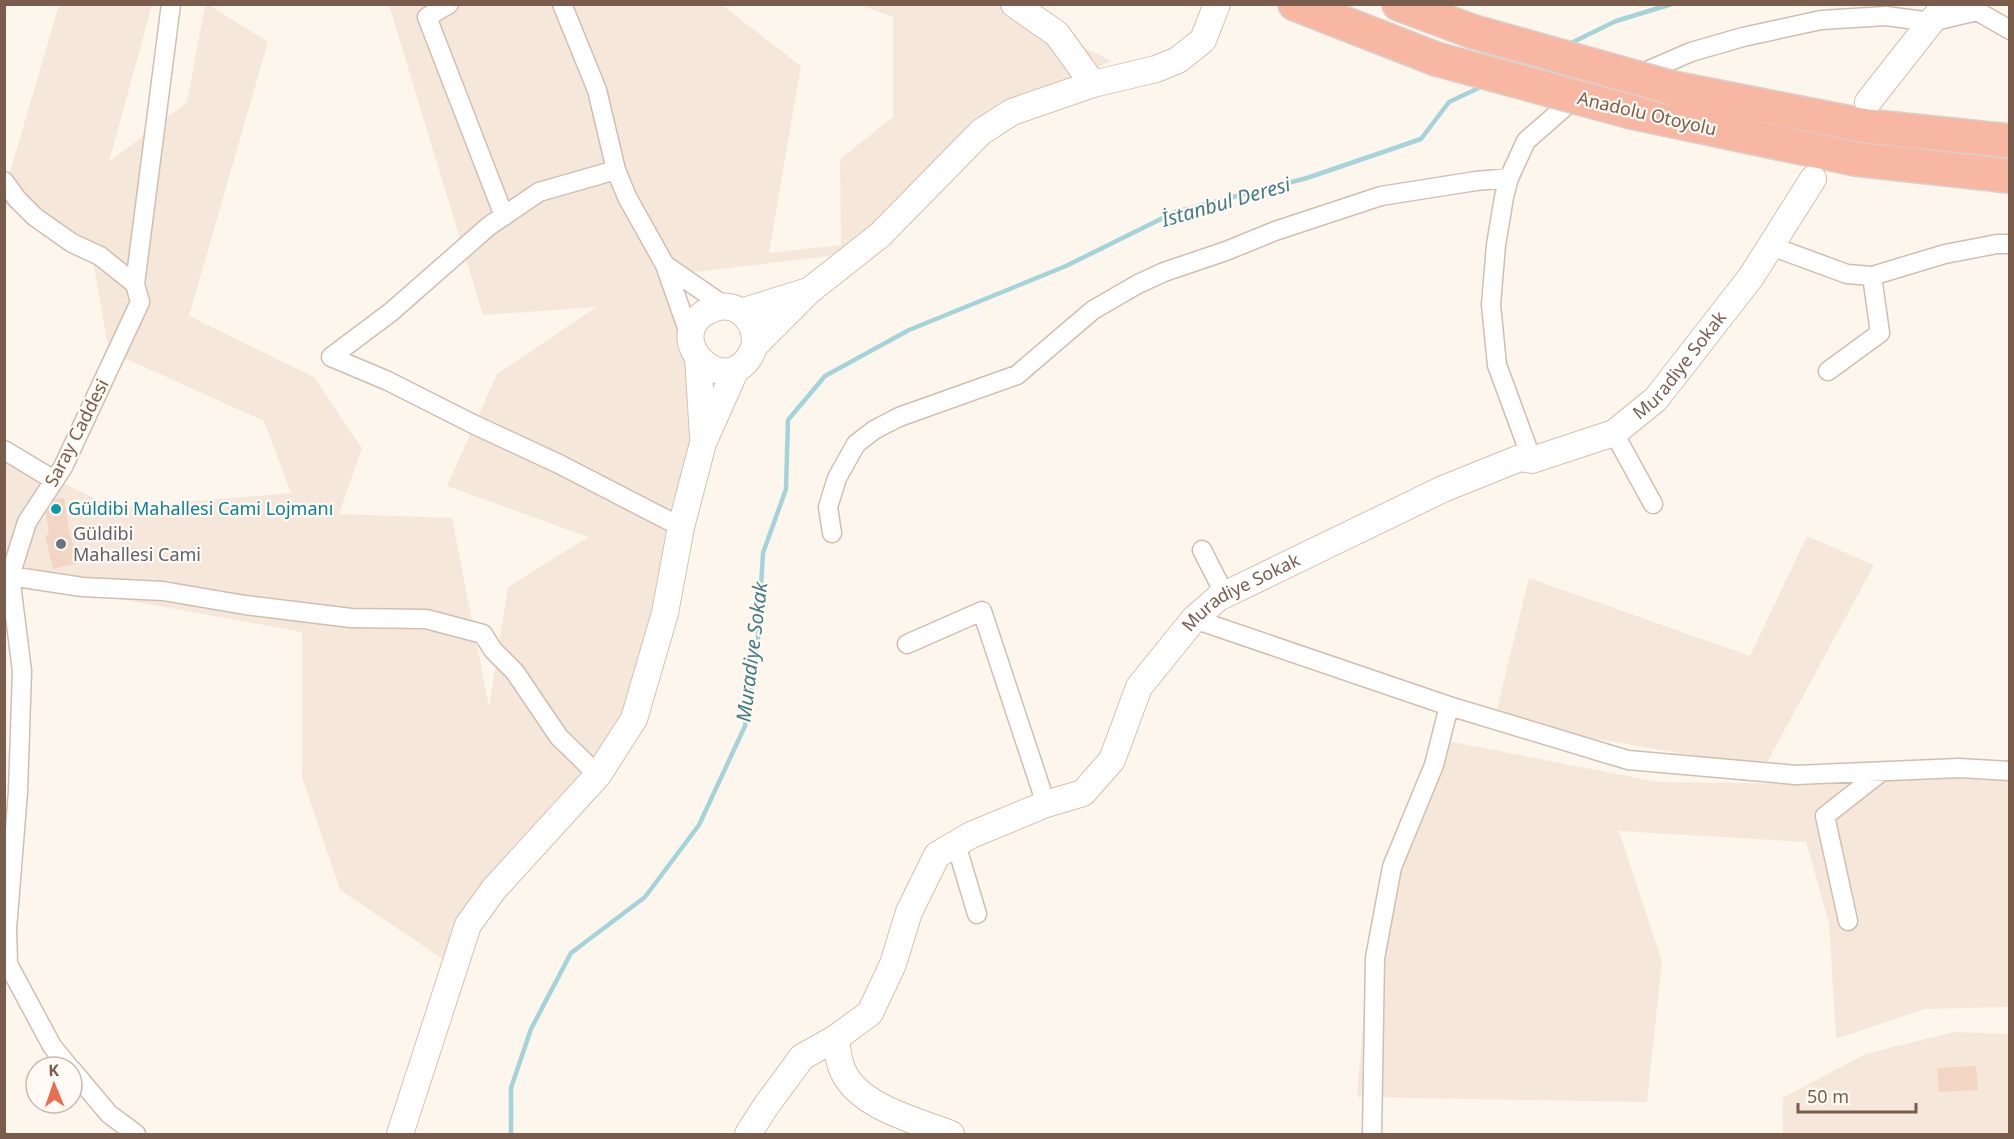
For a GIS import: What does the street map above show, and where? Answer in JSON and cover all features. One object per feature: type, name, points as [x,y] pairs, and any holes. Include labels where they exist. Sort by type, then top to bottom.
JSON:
[{"type":"highway","name":"Anadolu Otoyolu","points":[[1295,4],[1436,59],[1631,112],[1855,159],[2010,176]]},
{"type":"highway","name":"Anadolu Otoyolu","points":[[1399,4],[1471,31],[1672,88],[1866,126],[2010,141]]},
{"type":"street","name":"Saray Caddesi","points":[[6,964],[18,792],[22,671],[7,574],[27,522],[63,467],[140,302],[135,284],[171,4]]},
{"type":"street","points":[[449,4],[428,17],[504,216]]},
{"type":"street","points":[[562,4],[597,90],[616,170],[627,197],[665,265],[695,349],[706,366],[715,370],[736,369],[745,363],[752,355],[755,345],[756,334],[752,324],[665,265]]},
{"type":"street","points":[[1014,4],[1057,34],[1093,84]]},
{"type":"street","points":[[755,345],[809,291],[880,234],[981,132],[1012,112],[1093,84],[1156,69],[1178,60],[1203,40],[1217,4]]},
{"type":"street","points":[[1532,460],[1497,365],[1491,305],[1496,245],[1509,178],[1526,141],[1566,106],[1691,52],[1743,37],[1821,20],[1977,11],[2010,30]]},
{"type":"street","points":[[1868,102],[1939,13]]},
{"type":"street","points":[[616,170],[539,192],[489,226],[391,312],[331,357],[388,381],[559,464],[681,527]]},
{"type":"street","points":[[832,533],[828,507],[837,478],[856,444],[873,430],[899,417],[1017,375],[1093,310],[1138,284],[1164,272],[1275,231],[1381,196],[1509,178]]},
{"type":"street","name":"Muradiye Sokak","points":[[748,1134],[801,1058],[836,1038],[870,1013],[893,964],[909,912],[937,855],[971,835],[1046,804],[1083,793],[1112,760],[1139,687],[1194,619],[1218,598],[1443,489],[1520,458],[1532,460],[1614,433],[1656,399],[1751,277],[1813,179]]},
{"type":"street","points":[[4,182],[17,199],[48,227],[72,243],[100,256],[135,284]]},
{"type":"street","points":[[1771,246],[1848,273],[1872,276],[1945,254],[1997,244],[2010,244]]},
{"type":"street","points":[[1828,371],[1880,333],[1872,276]]},
{"type":"street","points":[[703,443],[693,329],[698,320],[706,312],[716,308],[733,310],[809,291]]},
{"type":"street","points":[[400,1134],[468,925],[494,889],[598,775],[634,719],[665,613],[681,527],[703,443],[736,369]]},
{"type":"street","points":[[1614,433],[1653,504]]},
{"type":"street","points":[[4,450],[54,480]]},
{"type":"street","points":[[1202,550],[1225,595]]},
{"type":"street","points":[[7,574],[82,587],[163,591],[245,605],[351,618],[426,619],[483,634],[493,650],[515,672],[559,737],[598,775]]},
{"type":"street","points":[[907,644],[982,611],[1046,804]]},
{"type":"street","points":[[1194,619],[1449,706],[1628,760],[1796,775],[1959,768],[2010,771]]},
{"type":"street","points":[[1372,1134],[1374,958],[1392,867],[1434,765],[1449,706]]},
{"type":"street","points":[[1848,921],[1824,816],[1881,772]]},
{"type":"street","points":[[956,844],[977,914]]},
{"type":"street","points":[[6,964],[52,1046],[59,1055]]},
{"type":"street","points":[[836,1038],[841,1067],[855,1089],[872,1103],[951,1134]]},
{"type":"street","points":[[84,1084],[109,1114],[136,1134]]},
{"type":"shaded area","points":[[59,5],[152,5],[109,162],[187,102],[205,5],[209,5],[268,42],[189,316],[314,377],[362,448],[339,514],[452,518],[489,707],[508,587],[588,537],[447,486],[497,374],[596,307],[483,315],[389,5],[722,5],[801,66],[769,253],[841,245],[840,159],[893,117],[893,17],[860,5],[999,5],[1111,61],[996,114],[837,255],[671,275],[722,420],[650,650],[593,773],[450,964],[340,890],[302,777],[302,632],[5,578],[4,454],[114,508],[291,493],[264,421],[109,351],[93,262],[5,204],[5,189]]},
{"type":"shaded area","points":[[1807,536],[1874,565],[1764,768],[1494,721],[1529,578],[1750,656]]},
{"type":"shaded area","points":[[1437,739],[1658,782],[1822,784],[2009,760],[2009,1007],[1925,1009],[1836,1039],[1829,923],[1806,842],[1619,831],[1662,961],[1647,1102],[1357,1097],[1367,976]]},
{"type":"shaded area","points":[[1954,1032],[2009,1034],[2009,1134],[1783,1134],[1783,1098],[1865,1054]]},
{"type":"building","points":[[64,498],[69,530],[78,563],[53,569],[45,535],[49,535],[46,513],[56,499]]},
{"type":"building","points":[[1976,1066],[1978,1090],[1939,1092],[1937,1068]]},
{"type":"waterway","name":"İstanbul Deresi","points":[[1569,44],[1616,21],[1672,4]]},
{"type":"waterway","name":"Muradiye Sokak","points":[[511,1134],[511,1088],[531,1029],[571,953],[645,897],[699,825],[745,726],[758,638],[763,553],[786,489],[788,420],[825,376],[909,330],[1066,266],[1175,212],[1307,178],[1421,139],[1449,102],[1483,86]]},
{"type":"place","name":"Güldibi Mahallesi Cami Lojmanı","points":[[56,509]]},
{"type":"place","name":"Güldibi Mahallesi Cami","points":[[61,544]]}]
